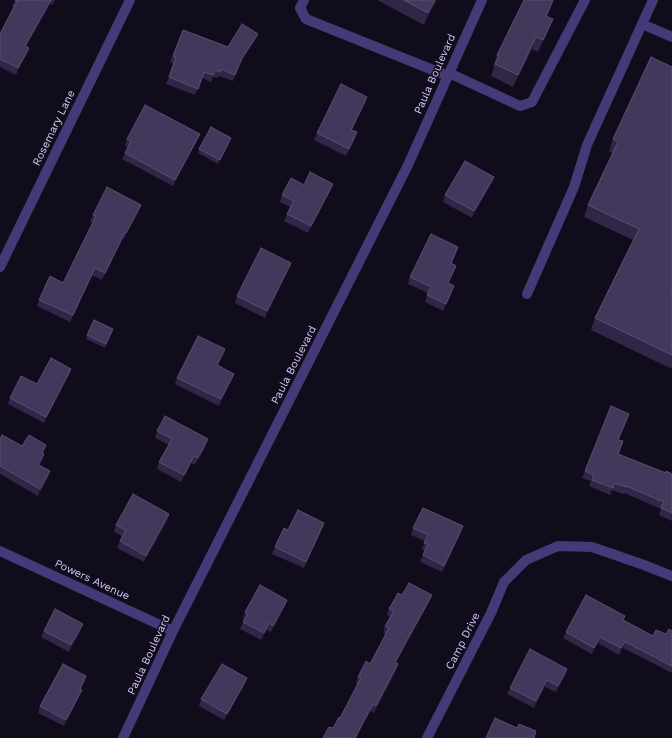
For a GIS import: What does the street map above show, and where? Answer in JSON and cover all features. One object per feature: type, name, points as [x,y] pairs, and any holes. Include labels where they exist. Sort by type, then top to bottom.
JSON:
[{"type":"street","name":"Rosemary Lane","points":[[0,267],[130,0]]},
{"type":"street","points":[[304,0],[300,8],[306,19],[448,74],[520,106],[532,102],[585,0]]},
{"type":"street","name":"Paula Boulevard","points":[[123,738],[173,631],[408,165],[482,0]]},
{"type":"street","points":[[527,294],[574,187],[587,144],[653,0]]},
{"type":"street","points":[[642,24],[672,37]]},
{"type":"street","name":"Camp Drive","points":[[427,738],[491,613],[504,582],[526,560],[558,546],[592,547],[672,576]]},
{"type":"street","name":"Powers Avenue","points":[[0,551],[173,631]]},
{"type":"building","points":[[15,0],[51,0],[25,46],[29,48],[18,68],[0,59],[0,34],[17,1]]},
{"type":"building","points":[[404,0],[435,0],[428,13]]},
{"type":"building","points":[[524,0],[553,0],[546,16],[553,19],[543,40],[536,37],[518,75],[495,64],[499,56],[497,55]]},
{"type":"building","points":[[242,24],[258,34],[242,58],[235,75],[221,69],[220,72],[215,70],[213,75],[204,72],[198,89],[169,77],[176,57],[173,56],[183,30],[228,47]]},
{"type":"building","points":[[651,57],[672,67],[672,355],[595,318],[639,229],[588,205],[618,142],[613,139]]},
{"type":"building","points":[[341,84],[367,97],[351,130],[357,132],[349,149],[317,133]]},
{"type":"building","points":[[145,105],[200,134],[175,180],[125,153],[131,141],[127,139]]},
{"type":"building","points":[[211,127],[231,138],[220,160],[199,149]]},
{"type":"building","points":[[465,161],[494,177],[474,211],[445,195]]},
{"type":"building","points":[[310,172],[333,184],[311,226],[287,214],[294,201],[282,195],[291,178],[304,185]]},
{"type":"building","points":[[107,187],[141,205],[126,233],[125,232],[105,273],[95,268],[73,315],[39,300],[50,276],[63,283],[96,216],[93,215]]},
{"type":"building","points":[[431,234],[458,247],[451,263],[456,266],[448,283],[454,286],[446,304],[427,295],[431,287],[410,277]]},
{"type":"building","points":[[261,248],[291,263],[267,311],[237,296]]},
{"type":"building","points":[[94,320],[113,329],[106,344],[87,335]]},
{"type":"building","points":[[198,336],[225,349],[217,365],[234,374],[221,399],[177,378]]},
{"type":"building","points":[[51,358],[71,369],[46,417],[10,398],[21,376],[37,384]]},
{"type":"building","points":[[611,406],[629,414],[618,440],[623,441],[618,454],[672,474],[672,513],[661,508],[664,502],[626,486],[615,483],[613,488],[592,480],[594,475],[585,471]]},
{"type":"building","points":[[165,416],[208,439],[198,458],[194,456],[184,475],[159,462],[172,439],[157,431]]},
{"type":"building","points":[[2,435],[22,446],[29,435],[46,445],[42,453],[44,454],[38,465],[50,471],[40,489],[0,466],[0,439]]},
{"type":"building","points":[[133,494],[169,514],[146,556],[120,541],[126,530],[116,525]]},
{"type":"building","points":[[423,508],[463,526],[444,566],[423,555],[428,544],[424,543],[428,535],[413,528]]},
{"type":"building","points":[[298,510],[324,523],[306,562],[275,547],[284,528],[288,530]]},
{"type":"building","points":[[409,583],[432,595],[395,662],[398,664],[376,706],[373,704],[355,738],[323,738],[329,727],[333,728],[339,717],[340,718],[361,678],[358,677],[366,661],[370,664],[389,628],[385,626],[394,611],[389,609],[398,593],[402,595]]},
{"type":"building","points":[[260,585],[287,600],[273,626],[269,623],[264,633],[243,622],[248,614],[245,612]]},
{"type":"building","points":[[586,595],[625,616],[623,620],[653,636],[656,630],[666,634],[669,629],[672,631],[672,666],[625,642],[621,648],[600,637],[594,648],[566,632]]},
{"type":"building","points":[[55,609],[83,624],[71,645],[44,631]]},
{"type":"building","points":[[530,649],[567,669],[558,686],[547,680],[536,701],[510,688]]},
{"type":"building","points":[[63,664],[86,676],[80,689],[82,690],[66,720],[40,706]]},
{"type":"building","points":[[222,664],[247,678],[227,714],[201,699]]},
{"type":"building","points":[[495,718],[517,728],[519,724],[536,731],[534,738],[486,738]]}]
